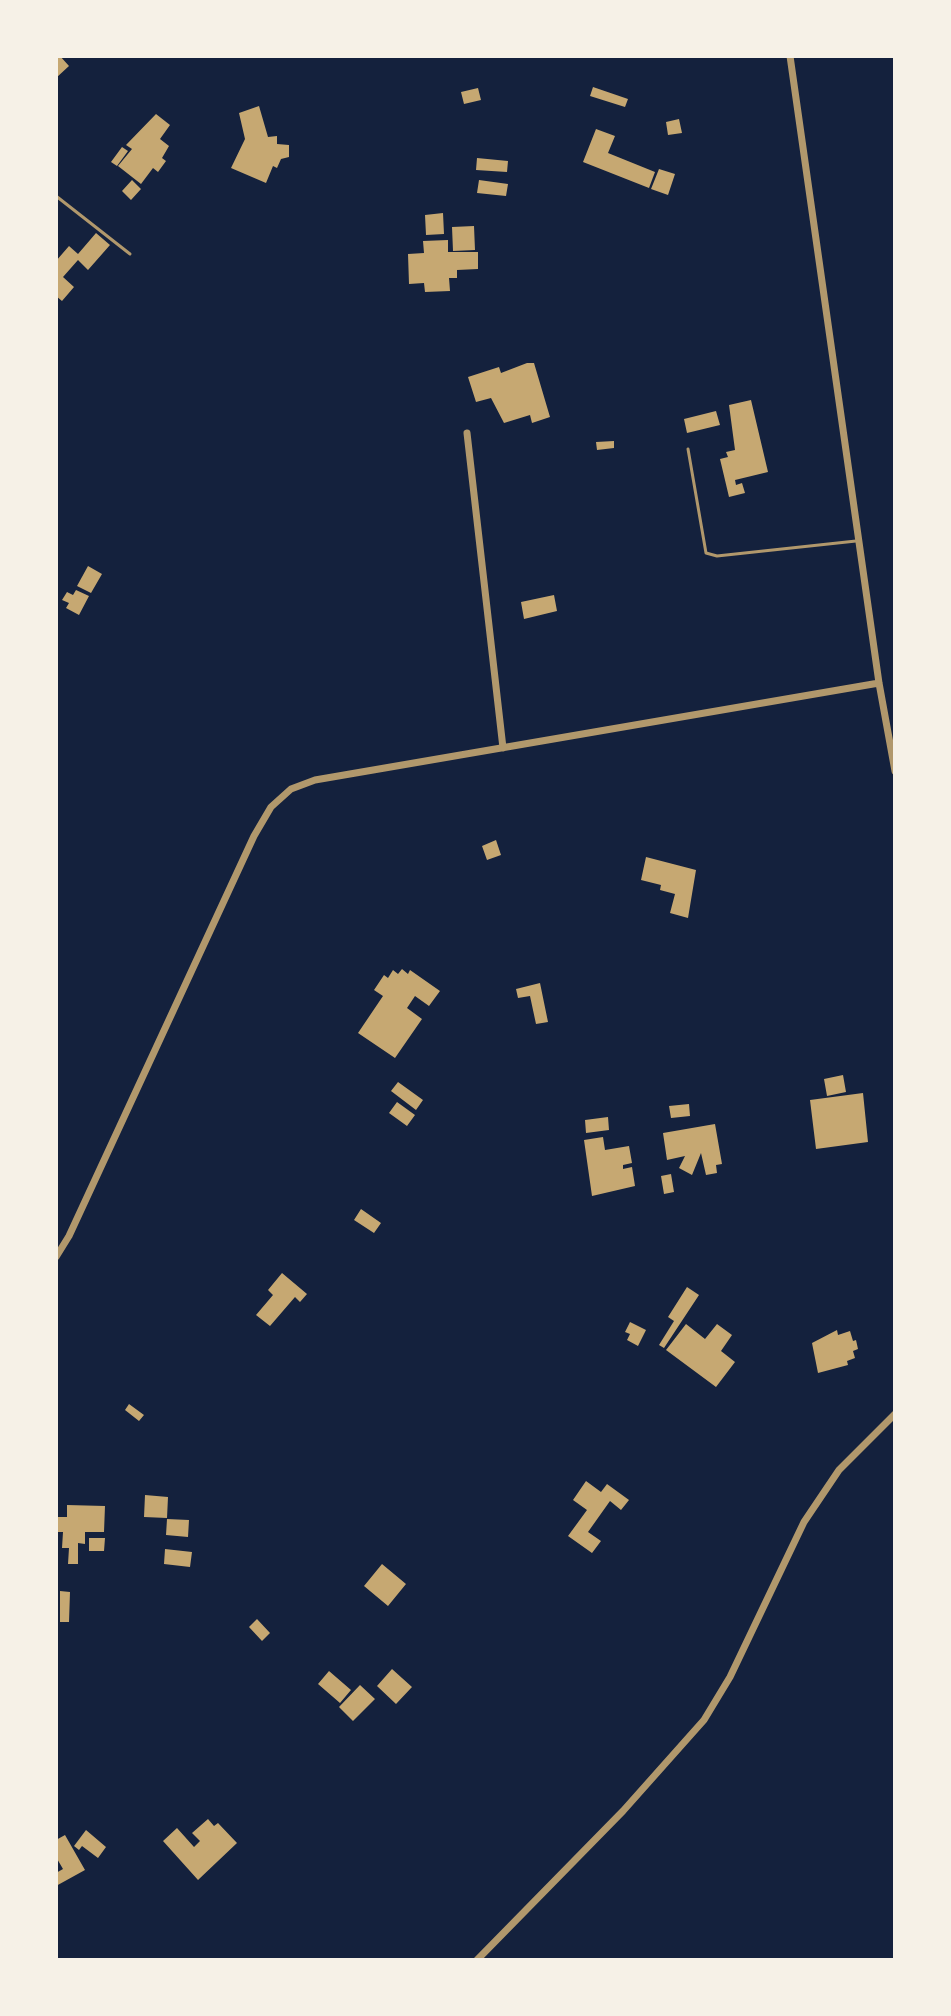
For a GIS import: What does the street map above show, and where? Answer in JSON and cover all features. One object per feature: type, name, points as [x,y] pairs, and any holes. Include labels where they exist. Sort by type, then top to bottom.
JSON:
[{"type":"street","points":[[790,56],[879,683],[895,771]]},
{"type":"street","points":[[467,433],[503,748]]},
{"type":"street","points":[[56,1257],[69,1236],[271,807],[291,789],[315,780],[879,683]]},
{"type":"street","points":[[477,1960],[623,1811],[704,1720],[736,1665],[804,1522],[839,1470],[895,1414]]},
{"type":"lane","points":[[56,196],[130,254]]},
{"type":"lane","points":[[688,449],[706,553],[717,556],[860,540]]},
{"type":"building","points":[[60,56],[69,66],[56,78],[56,59]]},
{"type":"building","points":[[593,87],[628,99],[625,107],[590,96]]},
{"type":"building","points":[[478,88],[481,100],[464,104],[461,92]]},
{"type":"building","points":[[259,106],[268,137],[277,136],[277,144],[289,145],[289,157],[281,159],[277,168],[273,166],[266,183],[231,168],[245,139],[239,113]]},
{"type":"building","points":[[156,114],[170,125],[160,139],[169,146],[162,158],[166,161],[158,172],[153,168],[141,184],[118,166],[132,149],[126,145]]},
{"type":"building","points":[[679,119],[682,133],[668,135],[666,122]]},
{"type":"building","points":[[596,129],[615,136],[608,153],[655,172],[649,188],[583,162]]},
{"type":"building","points":[[122,147],[128,151],[117,166],[111,162]]},
{"type":"building","points":[[477,158],[508,161],[507,172],[476,170]]},
{"type":"building","points":[[659,169],[675,174],[668,195],[651,189]]},
{"type":"building","points":[[132,180],[141,189],[131,200],[122,191]]},
{"type":"building","points":[[479,180],[508,184],[506,196],[477,193]]},
{"type":"building","points":[[443,213],[444,234],[426,235],[425,215]]},
{"type":"building","points":[[474,226],[475,250],[453,251],[452,227]]},
{"type":"building","points":[[96,233],[110,245],[88,270],[78,260],[63,277],[74,287],[62,301],[56,296],[56,261],[69,246],[78,254]]},
{"type":"building","points":[[448,240],[448,252],[478,252],[478,269],[457,270],[457,278],[449,278],[450,291],[425,292],[424,283],[409,284],[408,254],[424,253],[423,241]]},
{"type":"building","points":[[534,363],[550,417],[532,423],[530,415],[504,423],[491,398],[476,402],[468,377],[499,367],[501,373]]},
{"type":"building","points":[[751,400],[768,472],[735,480],[736,485],[742,483],[745,493],[729,497],[720,459],[728,457],[726,452],[735,450],[729,405]]},
{"type":"building","points":[[716,411],[720,425],[687,433],[684,419]]},
{"type":"building","points":[[614,441],[614,448],[597,450],[596,442]]},
{"type":"building","points":[[88,566],[102,574],[91,593],[77,586]]},
{"type":"building","points":[[76,590],[89,596],[79,615],[66,608],[69,603],[62,600],[67,592],[73,595]]},
{"type":"building","points":[[554,595],[557,611],[524,619],[521,602]]},
{"type":"building","points":[[496,840],[501,855],[487,860],[482,846]]},
{"type":"building","points":[[646,857],[696,870],[688,918],[670,913],[675,894],[660,890],[661,885],[641,880]]},
{"type":"building","points":[[402,969],[408,974],[410,970],[440,991],[429,1006],[415,996],[407,1008],[422,1019],[395,1058],[358,1033],[383,996],[374,990],[384,975],[388,978],[393,970],[398,974]]},
{"type":"building","points":[[540,983],[548,1022],[536,1024],[530,996],[518,998],[516,989]]},
{"type":"building","points":[[843,1075],[846,1092],[827,1096],[824,1079]]},
{"type":"building","points":[[398,1082],[423,1100],[416,1110],[391,1091]]},
{"type":"building","points":[[863,1093],[868,1142],[816,1149],[810,1100]]},
{"type":"building","points":[[397,1102],[415,1115],[407,1126],[389,1113]]},
{"type":"building","points":[[689,1104],[690,1116],[671,1118],[669,1106]]},
{"type":"building","points":[[608,1117],[609,1130],[586,1133],[585,1120]]},
{"type":"building","points":[[715,1124],[722,1164],[716,1165],[717,1173],[706,1175],[701,1153],[692,1175],[679,1168],[685,1156],[667,1160],[663,1133]]},
{"type":"building","points":[[603,1137],[605,1150],[629,1146],[632,1163],[623,1165],[623,1169],[632,1167],[635,1186],[592,1196],[584,1140]]},
{"type":"building","points":[[671,1174],[674,1192],[664,1194],[661,1176]]},
{"type":"building","points":[[361,1209],[381,1223],[374,1233],[354,1220]]},
{"type":"building","points":[[282,1273],[307,1294],[300,1302],[295,1297],[270,1326],[256,1315],[273,1295],[268,1290]]},
{"type":"building","points":[[687,1287],[699,1295],[664,1348],[659,1345],[674,1321],[668,1317]]},
{"type":"building","points":[[630,1322],[646,1330],[638,1346],[627,1340],[630,1334],[625,1332]]},
{"type":"building","points":[[686,1324],[705,1339],[717,1324],[732,1335],[721,1351],[735,1362],[716,1387],[666,1350]]},
{"type":"building","points":[[837,1330],[838,1335],[850,1331],[853,1341],[856,1340],[858,1349],[853,1351],[855,1358],[847,1361],[848,1365],[818,1373],[812,1343]]},
{"type":"building","points":[[129,1404],[144,1415],[139,1421],[125,1410]]},
{"type":"building","points":[[586,1481],[601,1492],[607,1484],[629,1500],[621,1510],[610,1501],[588,1532],[601,1541],[592,1553],[568,1536],[587,1510],[573,1500]]},
{"type":"building","points":[[145,1495],[168,1497],[167,1518],[144,1517]]},
{"type":"building","points":[[67,1505],[105,1506],[104,1532],[85,1532],[85,1544],[78,1543],[78,1564],[68,1564],[69,1548],[62,1548],[63,1532],[56,1532],[56,1517],[67,1517]]},
{"type":"building","points":[[167,1519],[189,1520],[188,1537],[166,1535]]},
{"type":"building","points":[[89,1538],[105,1538],[104,1551],[89,1551]]},
{"type":"building","points":[[165,1549],[192,1552],[190,1567],[164,1564]]},
{"type":"building","points":[[382,1564],[406,1584],[388,1606],[364,1586]]},
{"type":"building","points":[[60,1591],[70,1592],[69,1622],[60,1622]]},
{"type":"building","points":[[257,1619],[270,1633],[262,1641],[249,1627]]},
{"type":"building","points":[[392,1669],[412,1687],[396,1704],[377,1686]]},
{"type":"building","points":[[329,1671],[351,1690],[340,1703],[318,1684]]},
{"type":"building","points":[[360,1685],[375,1699],[353,1721],[339,1707]]},
{"type":"building","points":[[208,1819],[214,1826],[218,1823],[237,1843],[198,1880],[163,1841],[177,1828],[194,1847],[200,1841],[192,1833]]},
{"type":"building","points":[[86,1830],[106,1847],[98,1858],[82,1846],[79,1850],[74,1846]]},
{"type":"building","points":[[65,1835],[85,1870],[56,1886],[56,1873],[63,1869],[56,1857],[56,1840]]}]
